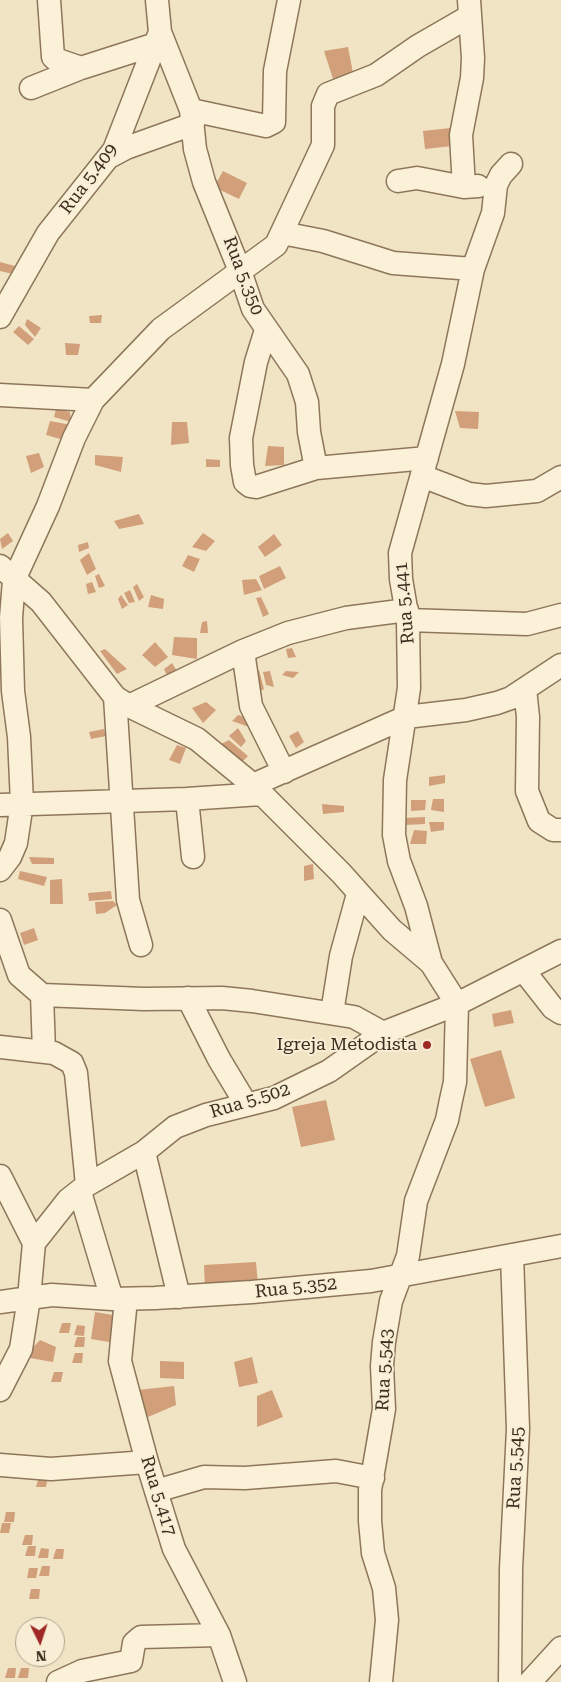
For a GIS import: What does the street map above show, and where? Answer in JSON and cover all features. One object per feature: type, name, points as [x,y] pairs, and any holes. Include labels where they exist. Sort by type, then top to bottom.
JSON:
[{"type":"street","points":[[49,0],[55,60],[81,68]]},
{"type":"street","name":"Rua 5.350","points":[[158,0],[158,38],[192,117],[195,149],[204,182],[240,271],[250,302],[266,330],[283,350],[298,374],[307,402],[309,432],[316,468]]},
{"type":"street","points":[[109,158],[192,117],[266,126],[274,122],[276,62],[289,0]]},
{"type":"street","points":[[464,187],[461,135],[472,78],[473,58],[470,8]]},
{"type":"street","points":[[0,870],[10,857],[16,843],[11,804],[19,737],[13,691],[11,618],[7,573],[48,506],[74,438],[93,400],[161,329],[276,245],[323,146],[323,106],[328,94],[376,75],[470,8]]},
{"type":"street","points":[[32,88],[158,38]]},
{"type":"street","name":"Rua 5.409","points":[[0,317],[48,234],[76,196],[109,158],[125,126],[158,38]]},
{"type":"street","name":"Rua 5.441","points":[[431,963],[416,906],[399,861],[394,835],[395,780],[409,688],[408,615],[401,579],[400,553],[453,364],[473,269],[493,213],[496,185],[501,175],[511,164]]},
{"type":"street","points":[[398,181],[417,178],[464,187],[496,185]]},
{"type":"street","points":[[282,233],[323,241],[392,263],[473,269]]},
{"type":"street","points":[[266,330],[256,362],[241,438],[242,466],[245,482],[250,486],[256,487],[316,468],[424,467],[470,494],[486,496],[537,491],[561,477]]},
{"type":"street","points":[[0,395],[93,400]]},
{"type":"street","points":[[7,573],[41,602],[122,702],[197,739],[257,790],[342,872],[358,894],[392,930],[431,963],[457,1004]]},
{"type":"street","points":[[122,702],[288,633],[346,618],[408,615],[527,624],[561,615]]},
{"type":"street","points":[[243,651],[251,706],[284,772]]},
{"type":"street","points":[[11,804],[187,799],[257,790],[284,772],[406,717],[466,710],[497,704],[525,690],[561,665]]},
{"type":"street","points":[[525,690],[528,718],[527,791],[539,822],[553,830],[561,830]]},
{"type":"street","points":[[122,702],[122,801],[128,900],[141,945]]},
{"type":"street","points":[[187,799],[194,857]]},
{"type":"street","points":[[332,1013],[340,956],[358,894]]},
{"type":"street","points":[[0,920],[19,975],[42,995],[228,998],[354,1017],[382,1033]]},
{"type":"street","name":"Rua 5.502","points":[[34,1243],[68,1200],[84,1188],[144,1152],[186,1121],[274,1098],[329,1071],[382,1033],[457,1004],[561,951]]},
{"type":"street","points":[[524,971],[553,1008],[561,1013]]},
{"type":"street","points":[[42,995],[44,1052]]},
{"type":"street","points":[[188,998],[218,1059],[246,1104]]},
{"type":"street","name":"Rua 5.543","points":[[381,1682],[387,1620],[384,1588],[373,1553],[370,1498],[384,1409],[382,1366],[384,1342],[392,1301],[408,1256],[416,1201],[447,1120],[452,1100],[457,1004]]},
{"type":"street","points":[[0,1047],[44,1052],[64,1057],[72,1063],[76,1073],[84,1188],[119,1299]]},
{"type":"street","points":[[144,1152],[179,1297]]},
{"type":"street","points":[[0,1176],[34,1243],[29,1298],[21,1348],[0,1390]]},
{"type":"street","name":"Rua 5.352","points":[[29,1298],[52,1296],[119,1299],[179,1297],[371,1281],[561,1246]]},
{"type":"street","name":"Rua 5.545","points":[[510,1682],[511,1569],[518,1429],[512,1255]]},
{"type":"street","points":[[0,1302],[29,1298]]},
{"type":"street","name":"Rua 5.417","points":[[119,1299],[120,1361],[147,1462],[174,1549],[218,1635],[235,1682]]},
{"type":"street","points":[[0,1465],[51,1469],[147,1462]]},
{"type":"street","points":[[156,1491],[204,1477],[245,1478],[336,1471],[373,1478]]},
{"type":"street","points":[[58,1682],[82,1671],[131,1661],[134,1643],[136,1639],[141,1637],[218,1635]]},
{"type":"street","points":[[530,1682],[561,1648]]},
{"type":"building","points":[[348,47],[353,73],[333,79],[324,51]]},
{"type":"building","points":[[450,128],[452,146],[425,149],[423,131]]},
{"type":"building","points":[[223,171],[247,183],[239,199],[214,187]]},
{"type":"building","points":[[0,262],[15,266],[13,274],[0,271]]},
{"type":"building","points":[[102,315],[101,323],[90,323],[89,316]]},
{"type":"building","points":[[27,319],[41,328],[35,337],[25,325]]},
{"type":"building","points":[[19,326],[34,339],[28,345],[13,332]]},
{"type":"building","points":[[65,343],[80,344],[78,355],[66,355]]},
{"type":"building","points":[[56,409],[70,412],[71,422],[54,417]]},
{"type":"building","points":[[455,411],[479,412],[478,429],[460,428]]},
{"type":"building","points":[[50,421],[71,425],[64,440],[46,435]]},
{"type":"building","points":[[172,422],[187,422],[189,443],[171,445]]},
{"type":"building","points":[[268,446],[284,447],[284,465],[265,466]]},
{"type":"building","points":[[39,453],[44,467],[31,473],[26,456]]},
{"type":"building","points":[[95,455],[123,457],[121,472],[95,465]]},
{"type":"building","points":[[206,459],[220,460],[220,467],[206,467]]},
{"type":"building","points":[[139,514],[144,524],[119,529],[114,521]]},
{"type":"building","points":[[8,533],[13,541],[2,549],[0,539]]},
{"type":"building","points":[[203,533],[215,541],[206,551],[192,547]]},
{"type":"building","points":[[274,534],[282,545],[265,557],[258,547]]},
{"type":"building","points":[[88,542],[89,548],[79,552],[78,545]]},
{"type":"building","points":[[89,553],[96,569],[87,575],[80,560]]},
{"type":"building","points":[[188,555],[200,559],[194,572],[182,566]]},
{"type":"building","points":[[280,566],[286,578],[264,589],[259,576]]},
{"type":"building","points":[[99,574],[105,586],[99,588],[95,576]]},
{"type":"building","points":[[256,579],[262,590],[244,595],[242,580]]},
{"type":"building","points":[[92,582],[96,592],[88,594],[86,584]]},
{"type":"building","points":[[137,584],[144,597],[139,601],[133,587]]},
{"type":"building","points":[[130,590],[135,602],[129,603],[124,593]]},
{"type":"building","points":[[121,595],[128,605],[122,609],[118,599]]},
{"type":"building","points":[[151,595],[164,599],[163,609],[148,607]]},
{"type":"building","points":[[261,597],[269,614],[263,617],[256,598]]},
{"type":"building","points":[[207,621],[208,633],[200,633],[202,622]]},
{"type":"building","points":[[174,637],[197,638],[197,659],[172,655]]},
{"type":"building","points":[[155,642],[168,657],[155,667],[142,655]]},
{"type":"building","points":[[292,648],[296,657],[288,658],[286,649]]},
{"type":"building","points":[[105,649],[127,669],[117,674],[100,651]]},
{"type":"building","points":[[172,663],[180,676],[170,682],[164,669]]},
{"type":"building","points":[[259,670],[264,689],[259,692],[254,672]]},
{"type":"building","points":[[270,671],[274,687],[266,685],[263,672]]},
{"type":"building","points":[[286,671],[299,672],[293,678],[282,675]]},
{"type":"building","points":[[206,702],[216,710],[203,723],[192,708]]},
{"type":"building","points":[[238,715],[254,720],[252,728],[232,721]]},
{"type":"building","points":[[238,728],[246,741],[241,747],[229,736]]},
{"type":"building","points":[[104,729],[106,736],[91,739],[89,732]]},
{"type":"building","points":[[298,731],[304,742],[296,748],[289,736]]},
{"type":"building","points":[[229,740],[248,756],[240,764],[219,745]]},
{"type":"building","points":[[177,745],[186,748],[180,764],[169,760]]},
{"type":"building","points":[[445,775],[445,783],[429,786],[429,777]]},
{"type":"building","points":[[433,799],[444,799],[444,812],[431,810]]},
{"type":"building","points":[[411,800],[426,800],[425,810],[411,811]]},
{"type":"building","points":[[322,804],[344,806],[344,812],[323,814]]},
{"type":"building","points":[[425,817],[425,824],[404,825],[404,818]]},
{"type":"building","points":[[429,822],[444,822],[444,830],[431,832]]},
{"type":"building","points":[[414,830],[427,831],[426,844],[410,844]]},
{"type":"building","points":[[29,857],[54,858],[54,864],[32,864]]},
{"type":"building","points":[[313,864],[314,879],[304,881],[304,866]]},
{"type":"building","points":[[20,871],[47,877],[44,886],[18,879]]},
{"type":"building","points":[[62,879],[63,904],[50,904],[50,880]]},
{"type":"building","points":[[111,891],[112,899],[89,901],[88,893]]},
{"type":"building","points":[[113,901],[117,905],[105,913],[96,914],[95,902]]},
{"type":"building","points":[[34,928],[38,940],[24,945],[20,933]]},
{"type":"building","points":[[511,1010],[514,1023],[494,1027],[492,1014]]},
{"type":"building","points":[[501,1050],[515,1098],[485,1107],[470,1059]]},
{"type":"building","points":[[326,1100],[335,1140],[301,1147],[292,1107]]},
{"type":"building","points":[[256,1262],[258,1285],[205,1289],[204,1265]]},
{"type":"building","points":[[95,1312],[119,1316],[115,1343],[91,1339]]},
{"type":"building","points":[[62,1323],[71,1323],[69,1333],[59,1333]]},
{"type":"building","points":[[77,1325],[85,1326],[84,1336],[74,1335]]},
{"type":"building","points":[[77,1337],[85,1337],[84,1347],[74,1347]]},
{"type":"building","points":[[40,1340],[56,1347],[53,1362],[24,1357]]},
{"type":"building","points":[[75,1353],[83,1353],[82,1363],[72,1363]]},
{"type":"building","points":[[252,1357],[258,1383],[239,1387],[234,1362]]},
{"type":"building","points":[[160,1361],[184,1362],[184,1379],[160,1378]]},
{"type":"building","points":[[54,1372],[63,1372],[61,1382],[51,1382]]},
{"type":"building","points":[[174,1386],[176,1405],[141,1420],[138,1390]]},
{"type":"building","points":[[272,1390],[283,1417],[257,1427],[257,1396]]},
{"type":"building","points":[[39,1477],[48,1477],[46,1487],[36,1487]]},
{"type":"building","points":[[6,1512],[15,1512],[14,1522],[4,1522]]},
{"type":"building","points":[[2,1523],[11,1523],[9,1533],[0,1533]]},
{"type":"building","points":[[25,1535],[33,1535],[32,1545],[22,1545]]},
{"type":"building","points":[[28,1546],[36,1546],[35,1556],[25,1556]]},
{"type":"building","points":[[41,1548],[49,1549],[48,1558],[38,1558]]},
{"type":"building","points":[[56,1549],[64,1549],[63,1559],[53,1559]]},
{"type":"building","points":[[42,1566],[50,1566],[49,1576],[39,1576]]},
{"type":"building","points":[[29,1568],[38,1568],[36,1578],[27,1578]]},
{"type":"building","points":[[31,1589],[40,1589],[39,1599],[29,1599]]},
{"type":"building","points":[[8,1668],[16,1668],[15,1678],[5,1678]]},
{"type":"building","points":[[21,1668],[29,1668],[28,1678],[18,1678]]},
{"type":"place","name":"Igreja Metodista","points":[[427,1045]]}]
